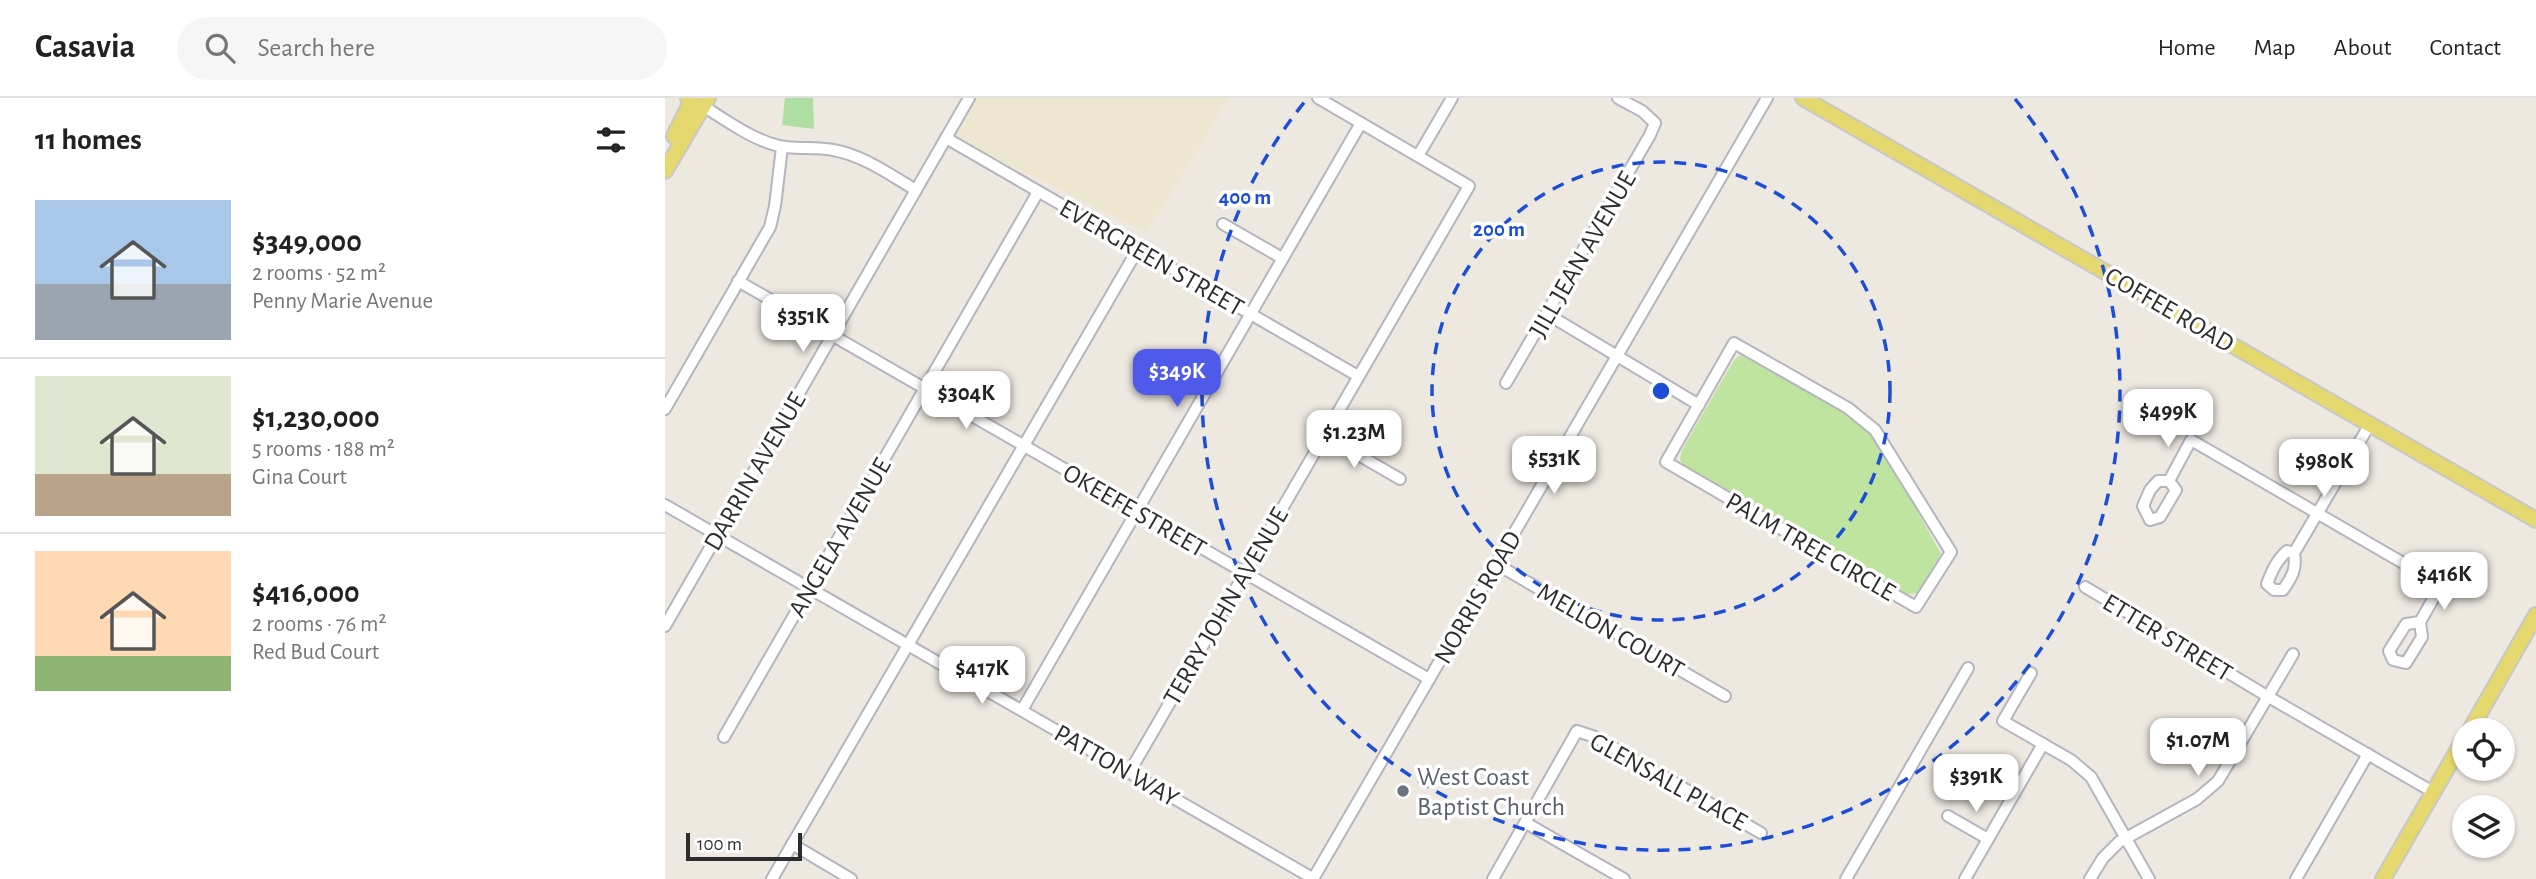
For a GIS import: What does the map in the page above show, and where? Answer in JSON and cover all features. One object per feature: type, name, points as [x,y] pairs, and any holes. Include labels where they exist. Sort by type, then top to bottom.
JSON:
[{"type":"main road","points":[[665,134],[687,98],[691,102],[690,109],[669,146],[668,166]]},
{"type":"main road","name":"COFFEE ROAD","points":[[1803,98],[2536,520]]},
{"type":"main road","points":[[668,166],[703,101]]},
{"type":"main road","points":[[2477,718],[2536,615]]},
{"type":"main road","points":[[2383,879],[2452,760]]},
{"type":"street","name":"DARRIN AVENUE","points":[[665,626],[969,98]]},
{"type":"street","points":[[1318,98],[1418,156],[1452,98]]},
{"type":"street","name":"JILL JEAN AVENUE","points":[[1506,383],[1655,123],[1642,111],[1618,98]]},
{"type":"street","name":"NORRIS ROAD","points":[[1313,879],[1767,98]]},
{"type":"street","points":[[703,101],[757,138],[782,147],[822,149],[849,154],[916,190]]},
{"type":"street","points":[[1022,710],[1361,123]]},
{"type":"street","name":"EVERGREEN STREET","points":[[946,138],[1358,376]]},
{"type":"street","points":[[665,409],[769,227],[782,147]]},
{"type":"street","name":"TERRY JOHN AVENUE","points":[[1129,773],[1469,186],[1418,156]]},
{"type":"street","name":"ANGELA AVENUE","points":[[724,737],[1038,192]]},
{"type":"street","points":[[1223,224],[1282,258]]},
{"type":"street","points":[[772,879],[1138,249]]},
{"type":"street","points":[[738,281],[925,388]]},
{"type":"street","points":[[1546,314],[1699,405]]},
{"type":"street","name":"PALM TREE CIRCLE","points":[[1734,343],[1853,411],[1875,430],[1951,552],[1916,607],[1666,462],[1699,405],[1734,343]]},
{"type":"street","name":"OKEEFE STREET","points":[[925,388],[1429,679]]},
{"type":"street","points":[[2294,554],[2370,424]]},
{"type":"street","points":[[1324,435],[1400,479]]},
{"type":"street","points":[[2168,481],[2191,440],[2441,585],[2420,622]]},
{"type":"street","name":"PATTON WAY","points":[[665,505],[1313,879]]},
{"type":"street","name":"MELLON COURT","points":[[1496,564],[1725,696]]},
{"type":"street","name":"ETTER STREET","points":[[2085,587],[2433,792]]},
{"type":"street","points":[[2090,879],[2103,858],[2126,837],[2197,799],[2208,790],[2224,771],[2293,654]]},
{"type":"street","points":[[1846,879],[1968,668]]},
{"type":"street","points":[[2031,673],[2003,721],[2071,760],[2091,777],[2149,879]]},
{"type":"street","name":"GLENSALL PLACE","points":[[1525,822],[1577,731],[1595,737],[1761,833]]},
{"type":"street","points":[[1965,879],[2043,744]]},
{"type":"street","points":[[2296,879],[2368,754]]},
{"type":"street","points":[[1948,816],[1988,839]]},
{"type":"street","points":[[1493,879],[1525,822],[1623,879]]},
{"type":"street","points":[[792,845],[851,879]]},
{"type":"shaded area","points":[[970,98],[1229,98],[1147,233],[948,135]]},
{"type":"green space","points":[[785,98],[813,98],[814,129],[782,125]]},
{"type":"green space","points":[[1741,355],[1838,409],[1871,435],[1886,454],[1941,554],[1919,593],[1907,594],[1682,464],[1682,450],[1734,360]]},
{"type":"place","name":"West Coast Baptist Church","points":[[1403,791]]}]
